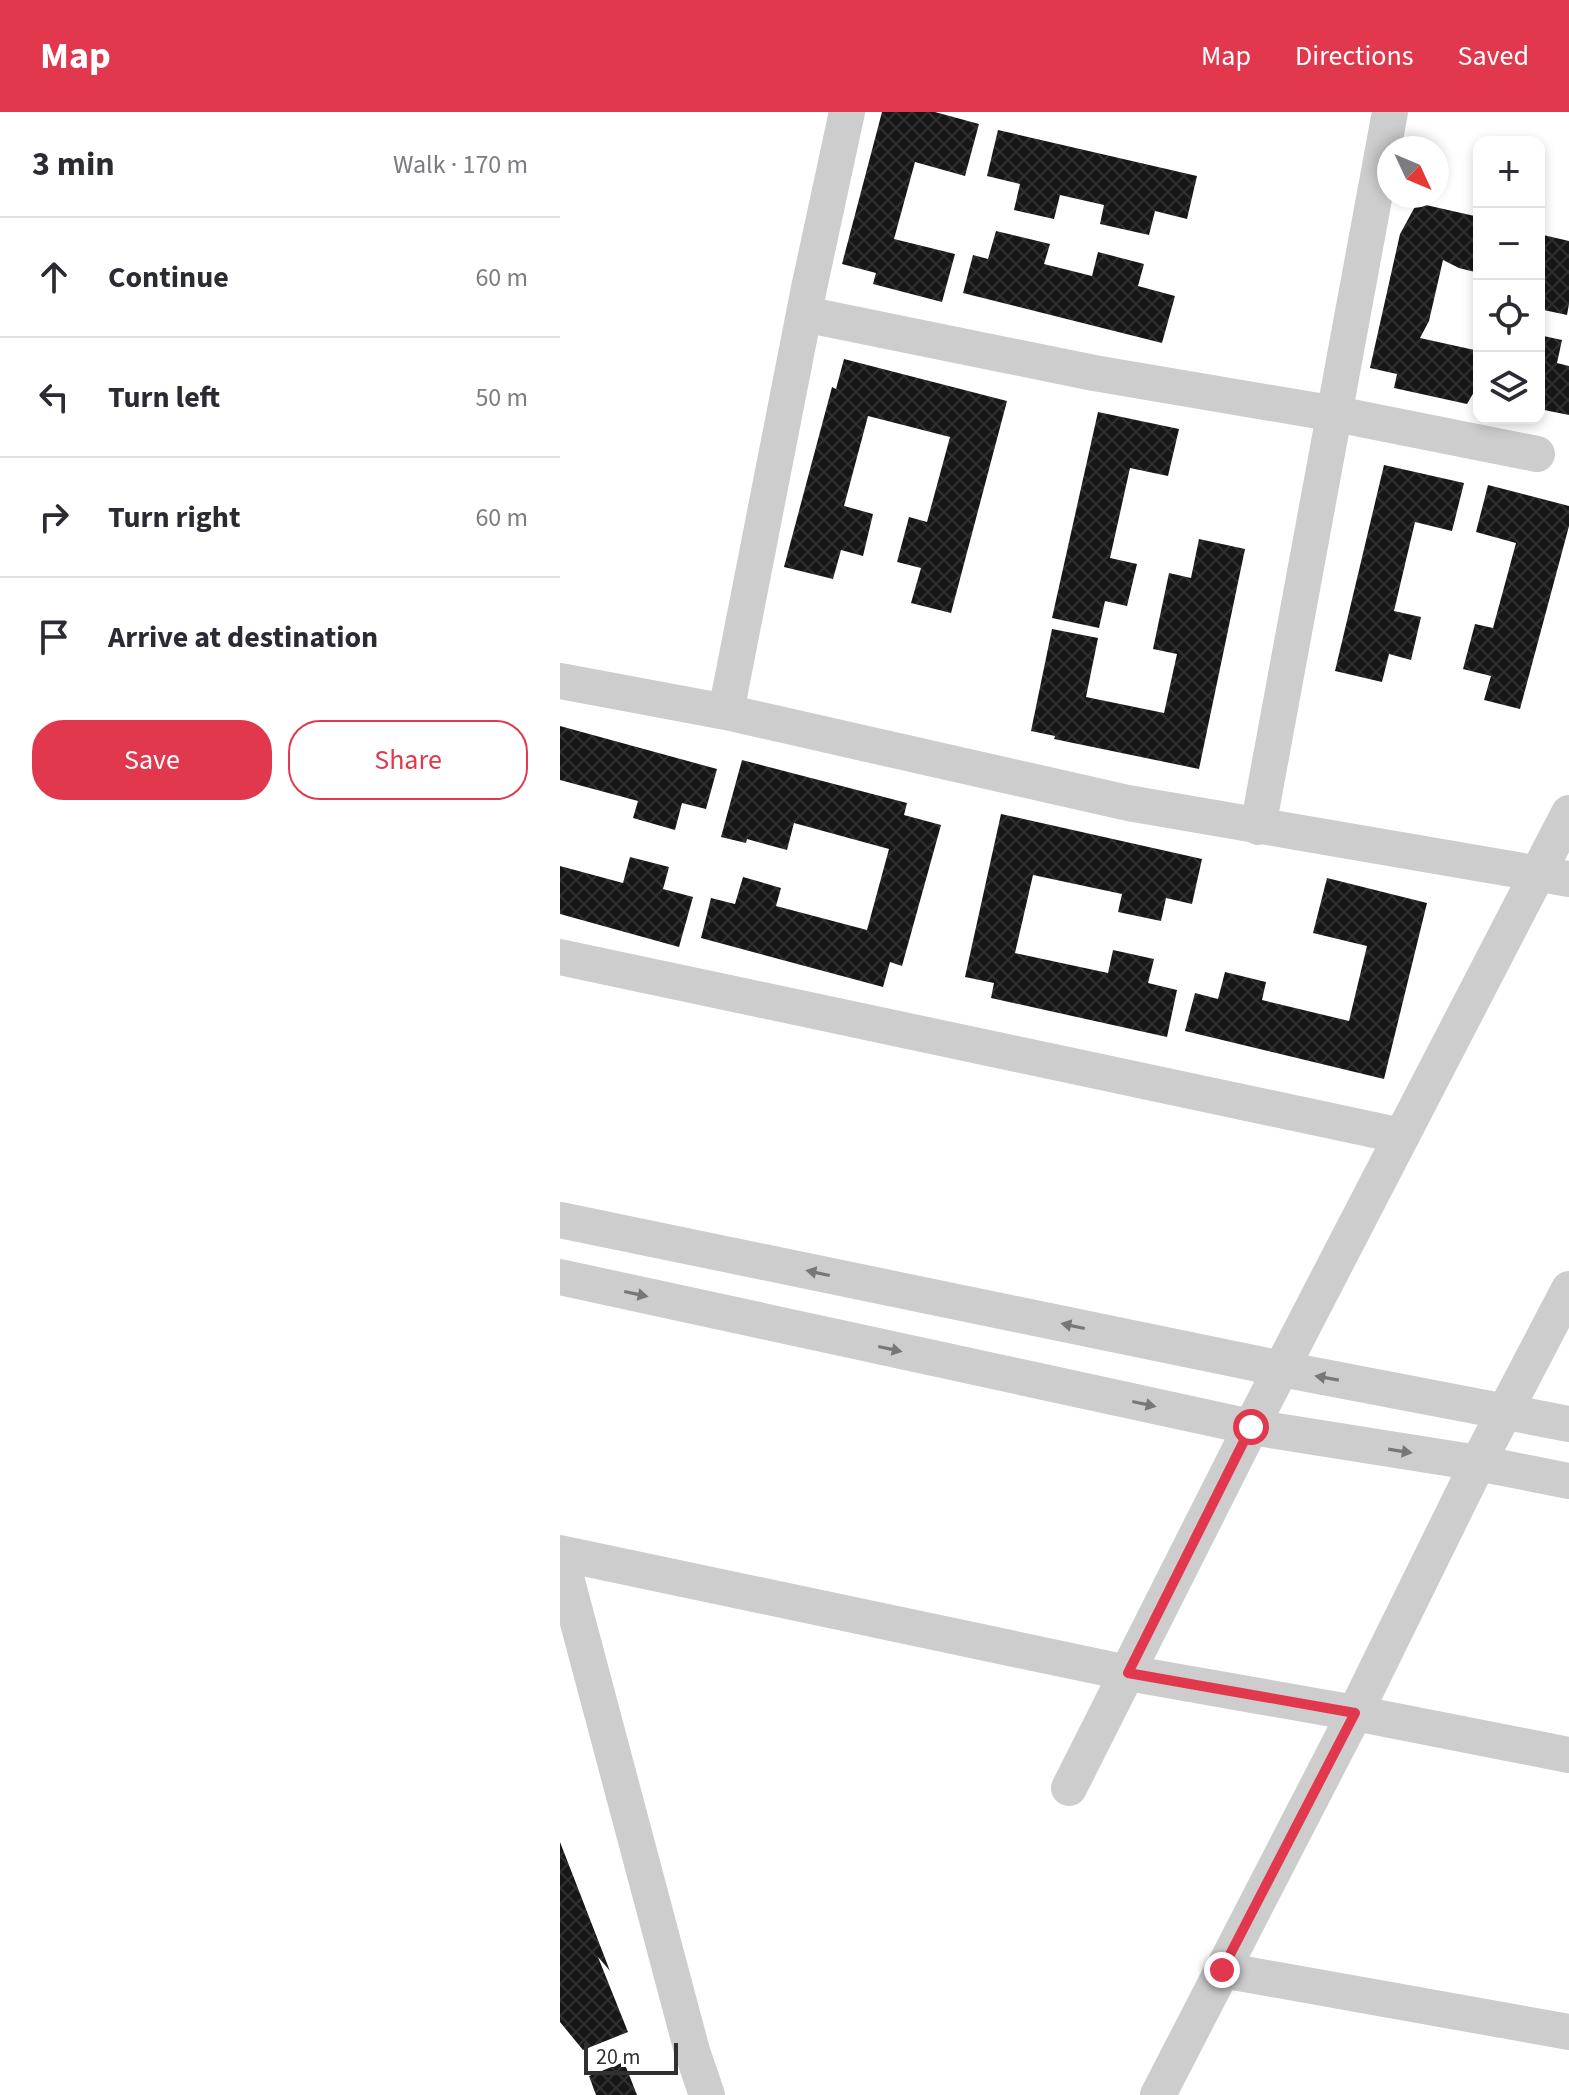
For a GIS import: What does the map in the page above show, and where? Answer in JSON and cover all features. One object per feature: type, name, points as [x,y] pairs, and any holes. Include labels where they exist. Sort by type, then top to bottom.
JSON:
[{"type":"street","points":[[726,712],[847,112]]},
{"type":"street","points":[[1258,827],[1390,112]]},
{"type":"street","points":[[804,314],[1094,373],[1336,414],[1537,454]]},
{"type":"street","points":[[560,681],[726,712],[1128,803],[1553,876]]},
{"type":"street","points":[[1069,1788],[1402,1136],[1553,876],[1569,813]]},
{"type":"street","points":[[560,957],[1402,1136]]},
{"type":"street","points":[[560,1220],[1282,1369],[1569,1424]]},
{"type":"street","points":[[560,1277],[1251,1427],[1478,1463],[1569,1481]]},
{"type":"street","points":[[1158,2095],[1569,1289]]},
{"type":"street","points":[[707,2095],[692,2051],[560,1554],[1128,1673],[1569,1755]]},
{"type":"street","points":[[1222,1970],[1569,2032]]},
{"type":"building","points":[[882,112],[935,112],[979,124],[965,176],[915,162],[894,239],[955,254],[942,302],[873,284],[876,273],[842,264]]},
{"type":"building","points":[[998,130],[1197,176],[1187,219],[1155,211],[1149,235],[1100,224],[1104,205],[1060,195],[1054,219],[1014,210],[1020,184],[987,176]]},
{"type":"building","points":[[1414,208],[1439,208],[1473,216],[1473,272],[1443,260],[1429,321],[1420,338],[1473,350],[1473,394],[1467,404],[1394,388],[1397,374],[1370,368],[1400,234]]},
{"type":"building","points":[[996,231],[1050,244],[1044,264],[1092,276],[1098,252],[1144,264],[1138,286],[1175,296],[1162,343],[963,293],[973,255],[988,259]]},
{"type":"building","points":[[1545,235],[1569,241],[1567,315],[1545,310]]},
{"type":"building","points":[[1545,336],[1562,340],[1557,363],[1569,366],[1569,415],[1545,410]]},
{"type":"building","points":[[844,359],[1007,401],[951,613],[911,603],[921,568],[897,562],[909,517],[927,522],[950,437],[868,416],[844,506],[873,514],[863,556],[841,550],[833,579],[784,567],[832,387],[836,389]]},
{"type":"building","points":[[1098,412],[1179,429],[1168,476],[1130,468],[1110,558],[1137,564],[1127,606],[1105,601],[1099,628],[1052,618]]},
{"type":"building","points":[[1384,465],[1464,483],[1452,531],[1415,522],[1394,611],[1421,617],[1411,660],[1389,654],[1382,682],[1335,671]]},
{"type":"building","points":[[1488,485],[1569,506],[1569,526],[1520,709],[1484,700],[1491,676],[1463,669],[1475,624],[1493,628],[1516,543],[1476,532]]},
{"type":"building","points":[[1199,539],[1245,549],[1199,769],[1054,739],[1055,736],[1031,731],[1052,629],[1098,638],[1086,697],[1164,713],[1177,654],[1153,649],[1169,573],[1191,578]]},
{"type":"building","points":[[560,726],[717,769],[706,809],[682,803],[675,830],[633,818],[638,801],[560,780]]},
{"type":"building","points":[[742,760],[907,803],[904,815],[941,825],[902,966],[890,962],[883,987],[701,938],[711,898],[735,904],[743,877],[781,888],[776,906],[867,930],[889,849],[794,823],[787,850],[747,839],[746,843],[721,837]]},
{"type":"building","points":[[1001,814],[1202,859],[1192,904],[1166,898],[1161,921],[1118,912],[1122,894],[1033,875],[1015,953],[1108,973],[1113,950],[1154,959],[1148,983],[1177,990],[1167,1037],[991,998],[994,983],[965,977]]},
{"type":"building","points":[[630,857],[669,867],[663,889],[693,897],[679,947],[560,914],[560,866],[623,883]]},
{"type":"building","points":[[1327,878],[1427,903],[1384,1079],[1185,1031],[1195,993],[1218,999],[1225,972],[1266,982],[1262,1000],[1349,1021],[1367,946],[1313,933]]},
{"type":"building","points":[[560,1842],[610,1971],[598,1957],[628,2032],[583,2050],[560,2022]]},
{"type":"building","points":[[624,2062],[637,2095],[596,2095],[589,2076]]},
{"type":"route","points":[[1222,1970],[1355,1713],[1128,1673],[1251,1427]]}]
